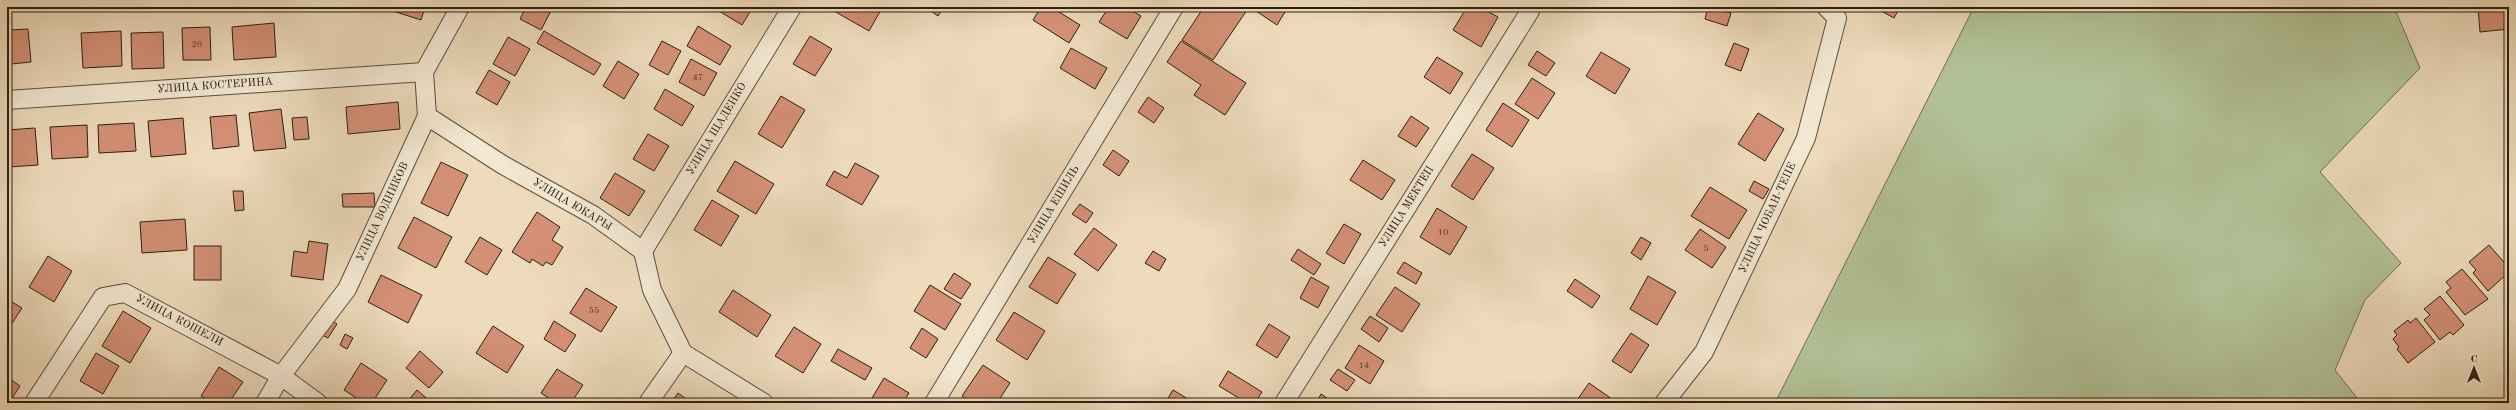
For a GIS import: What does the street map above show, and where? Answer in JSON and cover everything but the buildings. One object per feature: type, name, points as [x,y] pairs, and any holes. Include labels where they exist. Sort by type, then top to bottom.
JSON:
[{"type":"street","points":[[428,116],[424,72],[460,7]]},
{"type":"street","name":"УЛИЦА ЩАДЕНКО","points":[[643,251],[792,7]]},
{"type":"street","name":"УЛИЦА ЕШИЛЬ","points":[[934,403],[1174,7]]},
{"type":"street","name":"УЛИЦА МЕКТЕП","points":[[1284,403],[1530,11]]},
{"type":"street","name":"УЛИЦА ЧОБАН-ТЕПЕ","points":[[1664,403],[1704,352],[1806,138],[1831,12]]},
{"type":"street","name":"УЛИЦА КОСТЕРИНА","points":[[7,100],[424,72]]},
{"type":"street","name":"УЛИЦА ЮКАРЫ","points":[[428,116],[503,165],[593,215],[643,251]]},
{"type":"street","name":"УЛИЦА ВОДНИКОВ","points":[[265,403],[281,376],[347,289],[428,116]]},
{"type":"street","points":[[643,251],[652,290],[683,353],[764,403]]},
{"type":"street","name":"УЛИЦА КОШЕЛИ","points":[[34,403],[103,297],[125,293],[281,376],[318,403]]},
{"type":"street","points":[[648,403],[683,353]]},
{"type":"green space","points":[[1974,7],[2394,7],[2420,68],[2320,172],[2401,263],[2365,300],[2335,370],[2361,403],[1775,403]]}]
